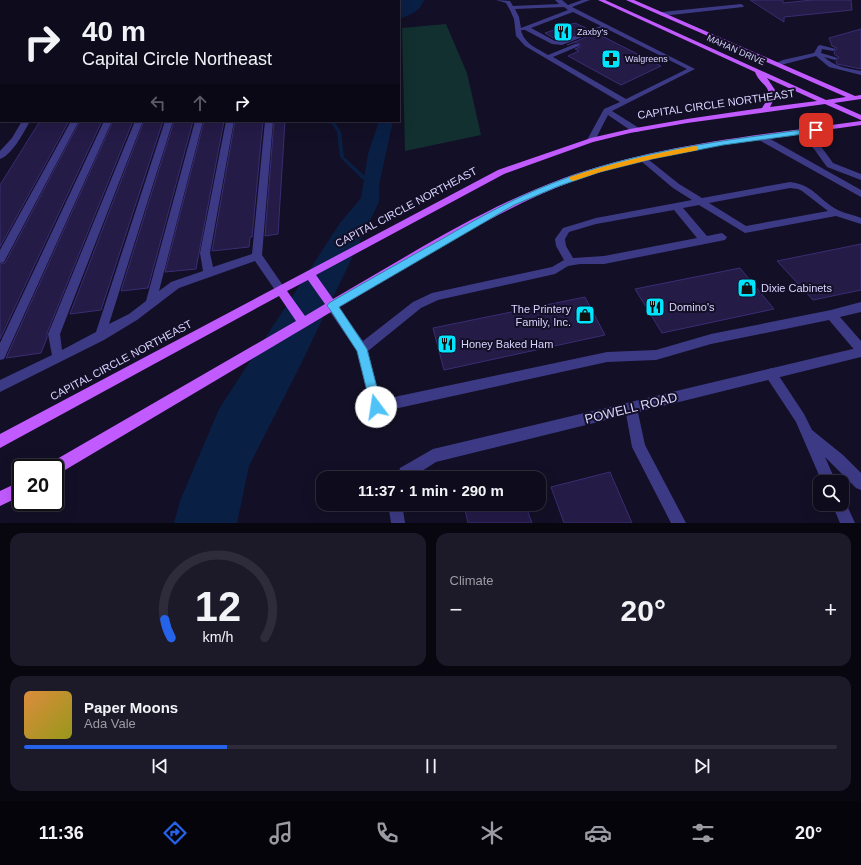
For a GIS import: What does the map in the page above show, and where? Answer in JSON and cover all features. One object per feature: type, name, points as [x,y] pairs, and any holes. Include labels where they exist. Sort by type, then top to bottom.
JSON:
[{"type":"main road","name":"MAHAN DRIVE","points":[[602,0],[861,118]]},
{"type":"main road","name":"MAHAN DRIVE","points":[[629,0],[859,98]]},
{"type":"main road","points":[[752,68],[770,84],[773,91],[772,100],[764,111]]},
{"type":"main road","name":"CAPITAL CIRCLE NORTHEAST","points":[[0,441],[501,172],[591,140],[636,130],[859,98]]},
{"type":"main road","points":[[64,463],[303,322],[511,203],[556,184],[598,170],[644,159],[723,143],[861,124]]},
{"type":"main road","points":[[310,274],[332,306]]},
{"type":"main road","points":[[281,290],[303,322]]},
{"type":"main road","points":[[0,499],[12,493]]},
{"type":"street","points":[[499,0],[508,2],[517,20],[517,31],[521,40],[527,45],[626,102]]},
{"type":"street","points":[[558,0],[692,69],[606,111],[591,140]]},
{"type":"street","points":[[517,31],[587,0]]},
{"type":"street","points":[[662,14],[740,6]]},
{"type":"street","points":[[511,8],[569,7]]},
{"type":"street","points":[[526,28],[554,43],[562,43],[606,26]]},
{"type":"street","points":[[548,57],[563,51],[568,51],[614,30]]},
{"type":"street","points":[[816,54],[820,47],[832,49]]},
{"type":"street","points":[[816,54],[826,64],[839,69],[861,73]]},
{"type":"street","points":[[777,64],[816,54],[836,58]]},
{"type":"street","points":[[606,111],[636,130]]},
{"type":"street","points":[[0,156],[11,146],[25,122]]},
{"type":"street","points":[[0,259],[74,122]]},
{"type":"street","points":[[0,355],[108,122]]},
{"type":"street","points":[[58,358],[54,334],[139,122]]},
{"type":"street","points":[[100,336],[169,122]]},
{"type":"street","points":[[152,303],[199,122]]},
{"type":"street","points":[[209,273],[205,253],[230,122]]},
{"type":"street","points":[[269,122],[257,256],[281,290]]},
{"type":"street","points":[[802,132],[817,146],[830,165],[861,177]]},
{"type":"street","points":[[762,138],[861,194]]},
{"type":"street","points":[[644,159],[676,186],[745,230],[836,213]]},
{"type":"street","points":[[570,262],[561,246],[560,239],[566,230],[596,221],[790,186],[800,186],[836,213],[861,221]]},
{"type":"street","points":[[676,206],[706,241]]},
{"type":"street","points":[[362,349],[417,305],[436,296],[555,270],[565,263],[580,260],[604,260],[722,237]]},
{"type":"street","points":[[0,386],[58,358],[133,317],[175,285],[257,256]]},
{"type":"street","points":[[332,306],[362,349],[376,407],[607,357],[656,355],[711,339],[831,315],[861,307]]},
{"type":"street","points":[[831,315],[860,353]]},
{"type":"street","name":"POWELL ROAD","points":[[411,471],[433,456],[860,353]]},
{"type":"street","points":[[771,374],[800,418],[826,475]]},
{"type":"street","points":[[631,408],[639,447],[678,523]]},
{"type":"street","points":[[807,434],[838,460],[861,483]]},
{"type":"street","points":[[396,511],[398,523]]},
{"type":"street","points":[[842,511],[848,523]]},
{"type":"green space","points":[[446,24],[467,73],[481,135],[405,151],[402,28]]},
{"type":"water","points":[[400,0],[424,0],[420,7],[411,14],[400,19]]},
{"type":"water","points":[[379,122],[393,122],[379,185],[379,202],[300,366],[249,466],[237,523],[174,523],[180,501],[219,409],[340,223],[361,198],[368,154]]},
{"type":"building","points":[[750,0],[783,0],[783,3],[812,0],[851,0],[852,10],[784,17],[784,22]]},
{"type":"building","name":"Zaxby's","points":[[575,23],[588,29],[561,40],[557,40],[545,33]]},
{"type":"building","points":[[861,29],[861,69],[837,64],[836,61],[839,57],[835,55],[834,52],[837,48],[832,46],[829,38]]},
{"type":"building","name":"Walgreens","points":[[596,33],[661,66],[621,85],[568,56],[579,51],[575,49],[580,47],[580,44],[575,42],[567,45]]},
{"type":"building","points":[[39,122],[68,122],[0,247],[0,185]]},
{"type":"building","points":[[79,122],[102,122],[0,339],[0,264],[5,263]]},
{"type":"building","points":[[113,122],[133,122],[47,333],[47,338],[41,353],[6,358]]},
{"type":"building","points":[[144,122],[163,122],[101,310],[70,314]]},
{"type":"building","points":[[174,122],[193,122],[148,288],[121,291]]},
{"type":"building","points":[[204,122],[224,122],[196,269],[165,272]]},
{"type":"building","points":[[235,122],[263,122],[252,237],[250,237],[249,247],[212,251]]},
{"type":"building","points":[[274,122],[285,122],[278,234],[265,236]]},
{"type":"building","points":[[861,244],[861,290],[813,300],[777,261]]},
{"type":"building","points":[[740,268],[774,309],[662,333],[635,289]]},
{"type":"building","points":[[585,297],[605,335],[444,370],[433,328]]},
{"type":"building","points":[[610,472],[632,523],[564,523],[551,487]]},
{"type":"building","points":[[465,511],[528,511],[532,523],[468,523]]},
{"type":"waterway","points":[[333,122],[339,132],[342,157],[364,178]]},
{"type":"slow traffic","points":[[573,179],[598,170],[695,148]]},
{"type":"place","name":"Zaxby's","points":[[563,32]]},
{"type":"place","name":"Walgreens","points":[[611,59]]},
{"type":"place","name":"Dixie Cabinets","points":[[747,288]]},
{"type":"place","name":"Domino's","points":[[655,307]]},
{"type":"place","name":"The Printery Family, Inc.","points":[[585,315]]},
{"type":"place","name":"Honey Baked Ham","points":[[447,344]]},
{"type":"route","points":[[376,407],[362,349],[332,306],[511,203],[556,184],[598,170],[652,157],[723,143],[816,130]]}]
